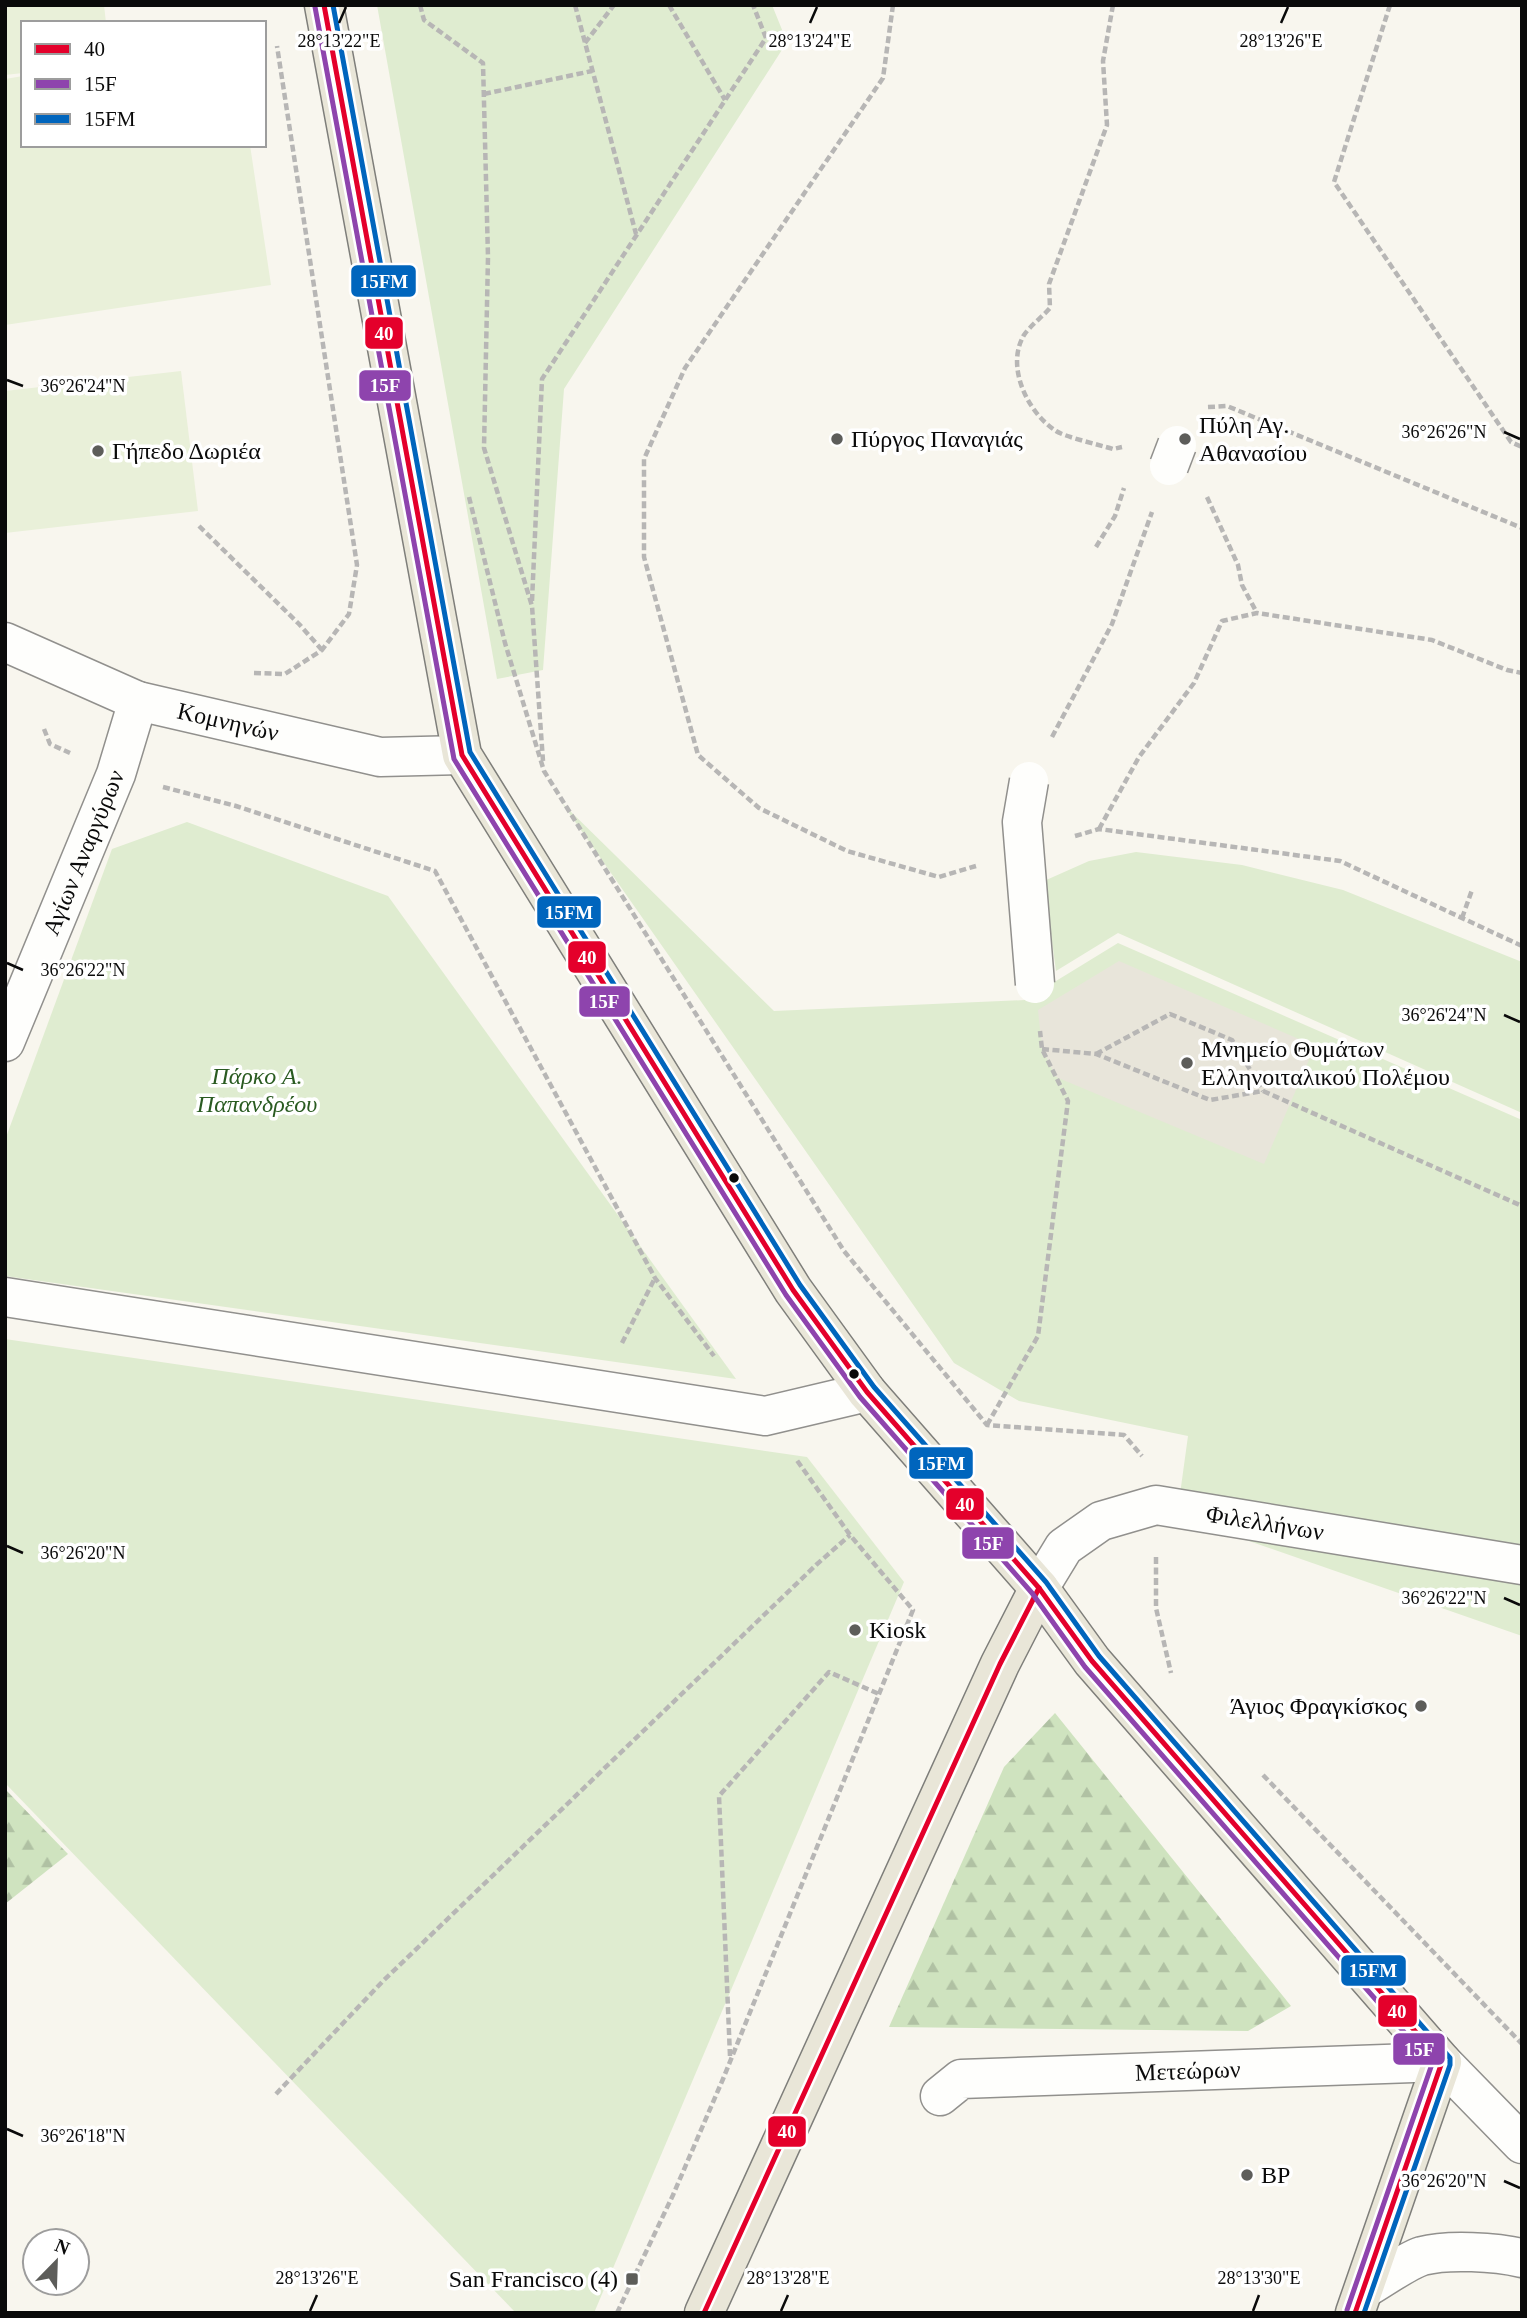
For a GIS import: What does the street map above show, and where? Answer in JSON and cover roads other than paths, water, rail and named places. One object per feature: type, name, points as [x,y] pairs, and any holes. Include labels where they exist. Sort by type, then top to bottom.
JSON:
[{"type":"main road","points":[[324,5],[462,755],[793,1290],[866,1392],[1039,1588],[1092,1661],[1442,2062],[1360,2301]]},
{"type":"main road","points":[[704,2313],[1000,1664],[1039,1588]]},
{"type":"street","name":"Κομνηνών","points":[[5,642],[138,701],[380,757],[462,755]]},
{"type":"street","name":"Αγίων Αναργύρων","points":[[5,1042],[116,774],[138,701]]},
{"type":"street","points":[[1028,781],[1022,822],[1035,984]]},
{"type":"street","points":[[5,1297],[765,1416],[866,1392]]},
{"type":"street","name":"Φιλελλήνων","points":[[1039,1588],[1064,1547],[1101,1521],[1156,1506],[1522,1565]]},
{"type":"street","points":[[1442,2062],[1522,2144]]},
{"type":"street","name":"Μετεώρων","points":[[940,2096],[961,2079],[1442,2062]]},
{"type":"street","points":[[1360,2301],[1422,2256],[1462,2252],[1522,2258]]},
{"type":"place","name":"Πύργος Παναγιάς","points":[[837,439]]},
{"type":"place","name":"Πύλη Αγ. Αθανασίου","points":[[1185,439]]},
{"type":"place","name":"Γήπεδο Δωριέα","points":[[98,451]]},
{"type":"place","name":"Μνημείο Θυμάτων Ελληνοιταλικού Πολέμου","points":[[1187,1063]]},
{"type":"place","name":"Kiosk","points":[[855,1630]]},
{"type":"place","name":"Άγιος Φραγκίσκος","points":[[1421,1706]]},
{"type":"place","name":"BP","points":[[1247,2175]]},
{"type":"place","name":"San Francisco (4)","points":[[632,2279]]},
{"type":"park label","name":"Πάρκο Α. Παπανδρέου","points":[[257,1090]]}]
